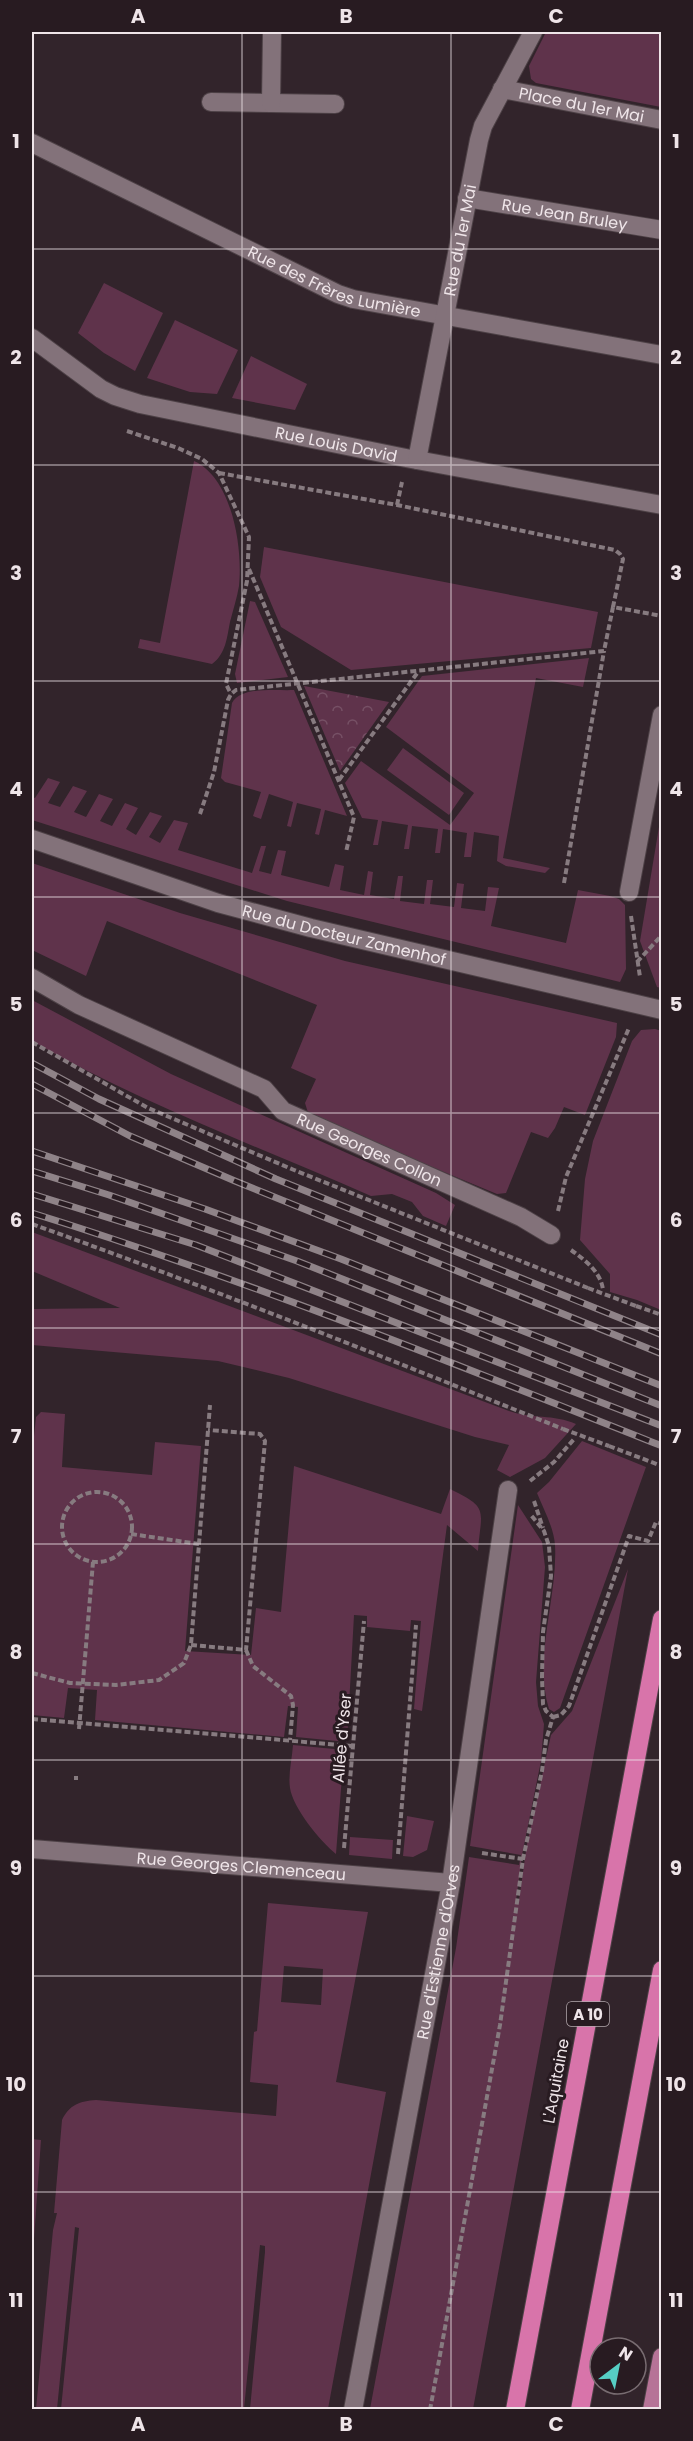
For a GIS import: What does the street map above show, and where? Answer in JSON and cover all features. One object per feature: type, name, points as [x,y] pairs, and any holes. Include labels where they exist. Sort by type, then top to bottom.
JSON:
[{"type":"highway","name":"L'Aquitaine","points":[[515,2409],[662,1619]]},
{"type":"highway","points":[[580,2409],[662,1970]]},
{"type":"main road","points":[[652,2409],[662,2357]]},
{"type":"street","points":[[271,103],[273,32]]},
{"type":"street","name":"Rue du 1er Mai","points":[[417,460],[479,140],[502,89],[533,32]]},
{"type":"street","name":"Place du 1er Mai","points":[[502,89],[662,120]]},
{"type":"street","points":[[211,102],[335,104]]},
{"type":"street","name":"Rue des Frères Lumière","points":[[32,143],[338,294],[353,299],[662,355]]},
{"type":"street","name":"Rue Jean Bruley","points":[[467,198],[662,230]]},
{"type":"street","name":"Rue Louis David","points":[[32,338],[101,389],[140,404],[417,460],[662,505]]},
{"type":"street","points":[[628,892],[662,715]]},
{"type":"street","name":"Rue du Docteur Zamenhof","points":[[32,839],[218,903],[311,928],[662,1010]]},
{"type":"street","name":"Rue Georges Collon","points":[[32,978],[79,1005],[264,1089],[283,1111],[521,1217],[552,1235]]},
{"type":"street","name":"Rue d'Estienne d'Orves","points":[[354,2409],[451,1883],[508,1490]]},
{"type":"street","name":"Rue Georges Clemenceau","points":[[32,1849],[451,1883]]},
{"type":"path","points":[[127,431],[202,459],[219,473],[249,537],[249,566],[226,684],[231,694],[214,772],[200,814]]},
{"type":"path","points":[[219,473],[397,505],[615,550],[620,554],[622,559],[564,882]]},
{"type":"path","points":[[249,566],[354,817],[346,852]]},
{"type":"path","points":[[613,607],[662,616]]},
{"type":"path","points":[[231,694],[243,688],[418,672],[604,651]]},
{"type":"path","points":[[339,781],[418,672]]},
{"type":"path","points":[[603,1290],[602,1280],[594,1269],[552,1235],[566,1177],[632,1022],[637,1004],[641,983],[636,963],[628,892]]},
{"type":"path","points":[[636,963],[662,935]]},
{"type":"path","points":[[32,1042],[148,1108],[294,1170],[588,1288],[662,1315]]},
{"type":"path","points":[[32,1224],[161,1271],[662,1466]]},
{"type":"path","points":[[32,1673],[70,1683],[116,1685],[159,1680],[184,1664],[191,1645],[210,1406]]},
{"type":"path","points":[[208,1430],[260,1434],[264,1437],[246,1650],[253,1666],[291,1696],[293,1705],[290,1740]]},
{"type":"path","points":[[544,1531],[508,1490],[534,1479],[554,1462],[575,1438]]},
{"type":"path","points":[[98,1492],[118,1500],[126,1508],[131,1518],[131,1534],[124,1549],[115,1557],[93,1562],[72,1551],[65,1541],[62,1530],[63,1518],[68,1507],[76,1498],[87,1493],[98,1492]]},
{"type":"path","points":[[535,1501],[549,1546],[550,1576],[543,1632],[542,1677],[543,1704],[546,1711],[553,1717]]},
{"type":"path","points":[[553,1717],[561,1715],[569,1706],[629,1536],[648,1541],[656,1522],[662,1524]]},
{"type":"path","points":[[131,1534],[199,1544]]},
{"type":"path","points":[[79,1729],[93,1562]]},
{"type":"path","name":"Allée d'Yser","points":[[344,1856],[364,1622]]},
{"type":"path","points":[[397,1861],[416,1624]]},
{"type":"path","points":[[191,1645],[246,1650]]},
{"type":"path","points":[[430,2409],[500,2025],[523,1859],[542,1771],[546,1740],[553,1717]]},
{"type":"path","points":[[32,1719],[353,1746]]},
{"type":"path","points":[[456,1850],[523,1859]]},
{"type":"green space","points":[[546,32],[661,32],[661,107],[536,83],[531,79],[529,66]]},
{"type":"green space","points":[[104,283],[163,313],[135,371],[104,353],[78,333]]},
{"type":"green space","points":[[175,320],[238,350],[217,394],[190,392],[147,378]]},
{"type":"green space","points":[[251,356],[307,384],[295,410],[232,398]]},
{"type":"green space","points":[[194,461],[218,482],[226,498],[237,534],[239,552],[239,586],[227,639],[217,660],[212,664],[138,648],[140,639],[160,643]]},
{"type":"green space","points":[[264,547],[598,612],[591,648],[351,670],[281,627],[260,577]]},
{"type":"green space","points":[[250,601],[255,602],[288,677],[237,683],[235,674]]},
{"type":"green space","points":[[589,658],[583,687],[536,678],[503,858],[550,868],[545,873],[506,866],[497,861],[499,836],[474,832],[471,857],[464,857],[467,833],[443,829],[440,853],[435,853],[438,829],[412,826],[409,849],[404,849],[408,825],[382,821],[378,845],[373,845],[378,820],[362,818],[345,783],[361,761],[450,825],[474,793],[386,727],[422,676]]},
{"type":"green space","points":[[304,686],[389,702],[340,771]]},
{"type":"green space","points":[[294,690],[347,816],[325,810],[319,835],[315,834],[321,809],[297,803],[291,827],[287,826],[293,802],[269,794],[261,819],[253,816],[261,792],[225,782],[221,778],[232,703],[243,694],[251,692]]},
{"type":"green space","points":[[403,748],[464,793],[449,815],[387,770]]},
{"type":"green space","points":[[48,778],[60,782],[48,803],[60,807],[73,786],[87,791],[74,812],[86,817],[99,794],[113,799],[100,821],[112,826],[125,803],[138,808],[126,829],[136,835],[150,812],[162,816],[149,837],[160,843],[174,820],[188,823],[178,850],[252,873],[261,846],[266,846],[259,871],[271,874],[278,850],[286,851],[281,875],[329,887],[335,864],[344,866],[340,890],[364,895],[368,871],[373,872],[370,895],[394,899],[398,876],[403,876],[400,901],[424,904],[427,880],[433,880],[430,904],[454,907],[457,883],[464,884],[461,908],[485,911],[488,887],[499,888],[491,926],[566,943],[578,890],[610,896],[619,899],[625,905],[626,969],[620,982],[287,901],[32,820],[32,797],[35,798]]},
{"type":"green space","points":[[661,815],[661,988],[657,987],[640,941]]},
{"type":"green space","points":[[32,863],[180,913],[345,961],[617,1023],[616,1037],[585,1115],[564,1107],[548,1138],[531,1132],[506,1193],[497,1194],[309,1116],[305,1103],[316,1079],[291,1068],[317,1005],[107,921],[86,976],[32,950]]},
{"type":"green space","points":[[32,1000],[171,1074],[436,1193],[455,1205],[446,1226],[423,1216],[412,1202],[392,1194],[371,1196],[157,1104],[32,1041]]},
{"type":"green space","points":[[641,1030],[662,1031],[661,1310],[610,1292],[610,1274],[580,1240],[585,1179],[593,1141],[632,1041]]},
{"type":"green space","points":[[32,1232],[509,1411],[576,1424],[545,1458],[510,1477],[497,1470],[509,1445],[475,1437],[289,1378],[218,1361],[32,1345],[32,1309],[120,1308],[32,1271]]},
{"type":"green space","points":[[41,1412],[65,1414],[62,1467],[152,1475],[155,1442],[201,1446],[185,1651],[251,1655],[256,1608],[281,1612],[294,1466],[441,1514],[450,1489],[472,1501],[477,1506],[481,1518],[478,1551],[447,1525],[422,1711],[414,1709],[421,1621],[411,1620],[410,1631],[367,1627],[367,1616],[354,1615],[347,1742],[296,1737],[298,1707],[288,1706],[284,1737],[95,1720],[97,1690],[68,1688],[64,1718],[32,1715],[32,1455],[36,1417]]},
{"type":"green space","points":[[582,1441],[646,1467],[560,1708],[554,1712],[549,1709],[544,1669],[555,1545],[550,1525],[537,1493],[549,1482]]},
{"type":"green space","points":[[518,1505],[542,1542],[545,1567],[536,1682],[538,1706],[544,1724],[541,1761],[522,1855],[516,1901],[519,1900],[527,1844],[551,1735],[572,1711],[628,1569],[473,2409],[370,2409],[456,1948],[469,1857],[519,1865],[521,1855],[470,1846]]},
{"type":"green space","points":[[293,1745],[344,1750],[336,1854],[308,1824],[292,1796],[289,1778]]},
{"type":"green space","points":[[407,1816],[434,1821],[427,1850],[413,1857],[403,1856]]},
{"type":"green space","points":[[350,1837],[393,1840],[392,1859],[349,1855]]},
{"type":"green space","points":[[268,1903],[368,1912],[336,2082],[386,2092],[328,2409],[250,2409],[265,2252],[265,2246],[260,2245],[244,2409],[61,2409],[79,2228],[75,2227],[57,2409],[36,2409],[53,2230],[57,2213],[54,2213],[62,2120],[76,2105],[96,2100],[276,2116],[278,2085],[250,2082],[254,2032],[257,2031]],"holes":[[[284,1966],[323,1969],[321,2005],[281,2002]]]},
{"type":"green space","points":[[32,2139],[41,2140],[32,2267]]},
{"type":"railway","points":[[32,1063],[99,1099],[276,1179],[662,1335]]},
{"type":"railway","points":[[32,1084],[130,1136],[235,1181],[662,1354]]},
{"type":"railway","points":[[32,1151],[205,1209],[341,1259],[662,1386]]},
{"type":"railway","points":[[32,1171],[109,1195],[297,1261],[662,1406]]},
{"type":"railway","points":[[32,1194],[196,1245],[662,1426]]},
{"type":"railway","points":[[32,1213],[270,1294],[662,1446]]}]
